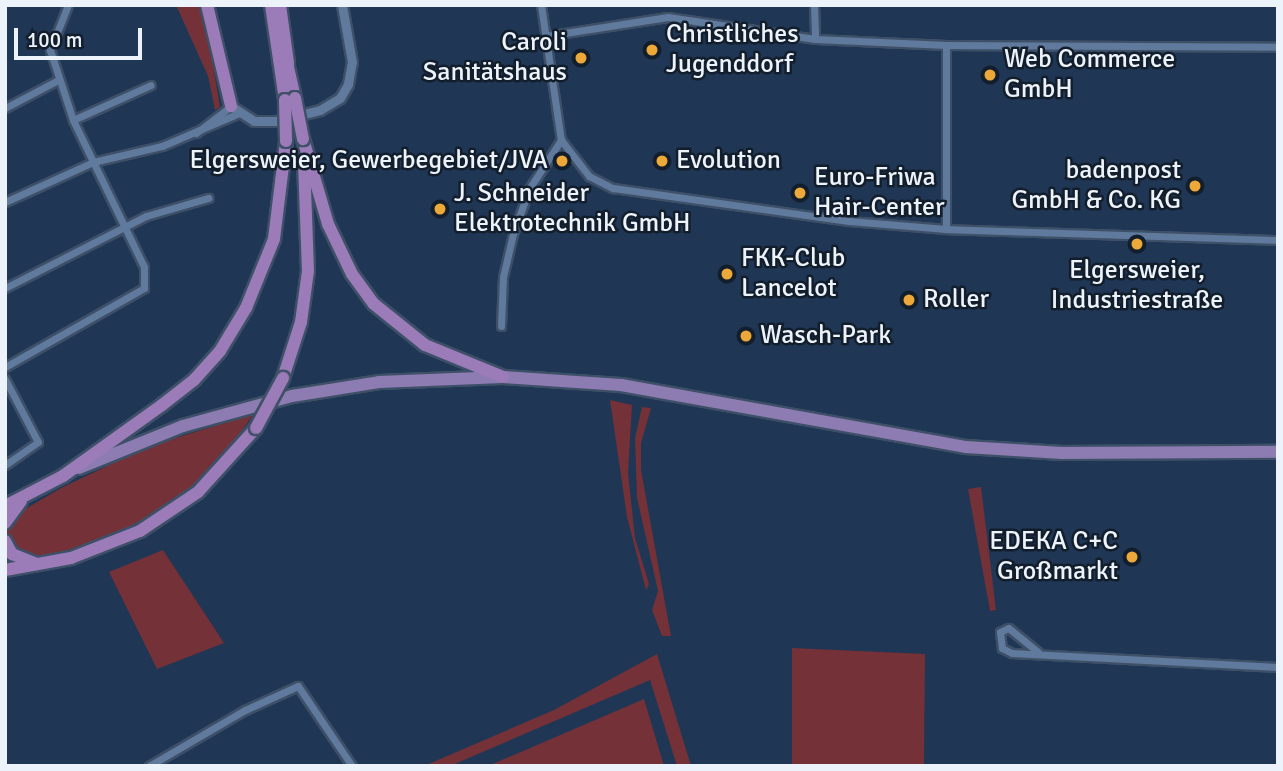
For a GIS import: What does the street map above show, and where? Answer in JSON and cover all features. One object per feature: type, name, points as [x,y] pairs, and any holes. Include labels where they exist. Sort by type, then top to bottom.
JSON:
[{"type":"highway","points":[[207,5],[234,110]]},
{"type":"highway","points":[[264,5],[283,60]]},
{"type":"highway","points":[[271,5],[290,99],[328,224],[352,274],[374,304],[425,345],[503,377]]},
{"type":"highway","points":[[280,5],[283,60]]},
{"type":"highway","points":[[5,506],[63,476],[194,380],[220,351],[246,308],[274,239],[290,99]]},
{"type":"highway","points":[[5,570],[41,565],[106,547],[170,513],[221,472],[256,428],[282,377],[301,321],[308,271],[303,139]]},
{"type":"highway","points":[[5,523],[26,495]]},
{"type":"highway","points":[[5,541],[19,559],[41,565]]},
{"type":"main road","points":[[63,476],[183,426],[256,404],[380,382],[503,377],[612,384],[966,447],[1062,453],[1278,452]]},
{"type":"street","points":[[5,367],[144,288],[144,267],[73,120],[58,80],[50,50],[68,5]]},
{"type":"street","points":[[5,202],[93,162],[193,135],[234,110],[254,121],[276,121],[320,110],[340,99],[348,84],[352,62],[342,5]]},
{"type":"street","points":[[541,5],[561,139],[575,162],[589,176],[613,188],[849,221],[946,229],[1278,240]]},
{"type":"street","points":[[814,5],[815,38]]},
{"type":"street","points":[[546,36],[668,17],[815,38],[946,45],[1278,47]]},
{"type":"street","points":[[946,45],[946,229]]},
{"type":"street","points":[[5,108],[58,80]]},
{"type":"street","points":[[73,120],[151,85]]},
{"type":"street","points":[[501,326],[503,277],[513,234],[529,189],[561,139]]},
{"type":"street","points":[[5,288],[124,226],[208,198]]},
{"type":"street","points":[[5,379],[38,442],[5,465]]},
{"type":"street","points":[[1038,652],[1008,628],[1000,632],[1002,648],[1012,653],[1038,652],[1278,667]]},
{"type":"street","points":[[149,766],[245,710],[298,686],[352,766]]},
{"type":"shaded area","points":[[176,5],[203,5],[220,107],[215,110],[208,76]]},
{"type":"shaded area","points":[[610,400],[632,405],[628,473],[635,538],[649,584],[646,590],[627,517]]},
{"type":"shaded area","points":[[642,407],[651,408],[641,443],[641,470],[671,636],[662,636],[652,610],[658,591],[637,498],[635,438]]},
{"type":"shaded area","points":[[254,414],[218,463],[187,494],[101,544],[35,559],[22,557],[7,539],[7,526],[15,515],[61,488],[149,446]]},
{"type":"shaded area","points":[[981,487],[996,610],[990,611],[968,489]]},
{"type":"shaded area","points":[[163,550],[224,643],[157,669],[109,572]]},
{"type":"shaded area","points":[[792,648],[925,654],[924,766],[792,766]]},
{"type":"shaded area","points":[[657,654],[691,766],[677,766],[650,680],[450,766],[424,766],[554,710]]},
{"type":"shaded area","points":[[644,699],[664,766],[488,766]]},
{"type":"place","name":"Christliches Jugenddorf","points":[[652,50]]},
{"type":"place","name":"Caroli Sanitätshaus","points":[[581,58]]},
{"type":"place","name":"Web Commerce GmbH","points":[[990,75]]},
{"type":"place","name":"Elgersweier, Gewerbegebiet/JVA","points":[[562,161]]},
{"type":"place","name":"Evolution","points":[[662,161]]},
{"type":"place","name":"badenpost GmbH & Co. KG","points":[[1195,186]]},
{"type":"place","name":"Euro-Friwa Hair-Center","points":[[800,193]]},
{"type":"place","name":"J. Schneider Elektrotechnik GmbH","points":[[440,209]]},
{"type":"place","name":"Elgersweier, Industriestraße","points":[[1137,244]]},
{"type":"place","name":"FKK-Club Lancelot","points":[[727,274]]},
{"type":"place","name":"Roller","points":[[909,300]]},
{"type":"place","name":"Wasch-Park","points":[[746,336]]},
{"type":"place","name":"EDEKA C+C Großmarkt","points":[[1132,557]]}]
